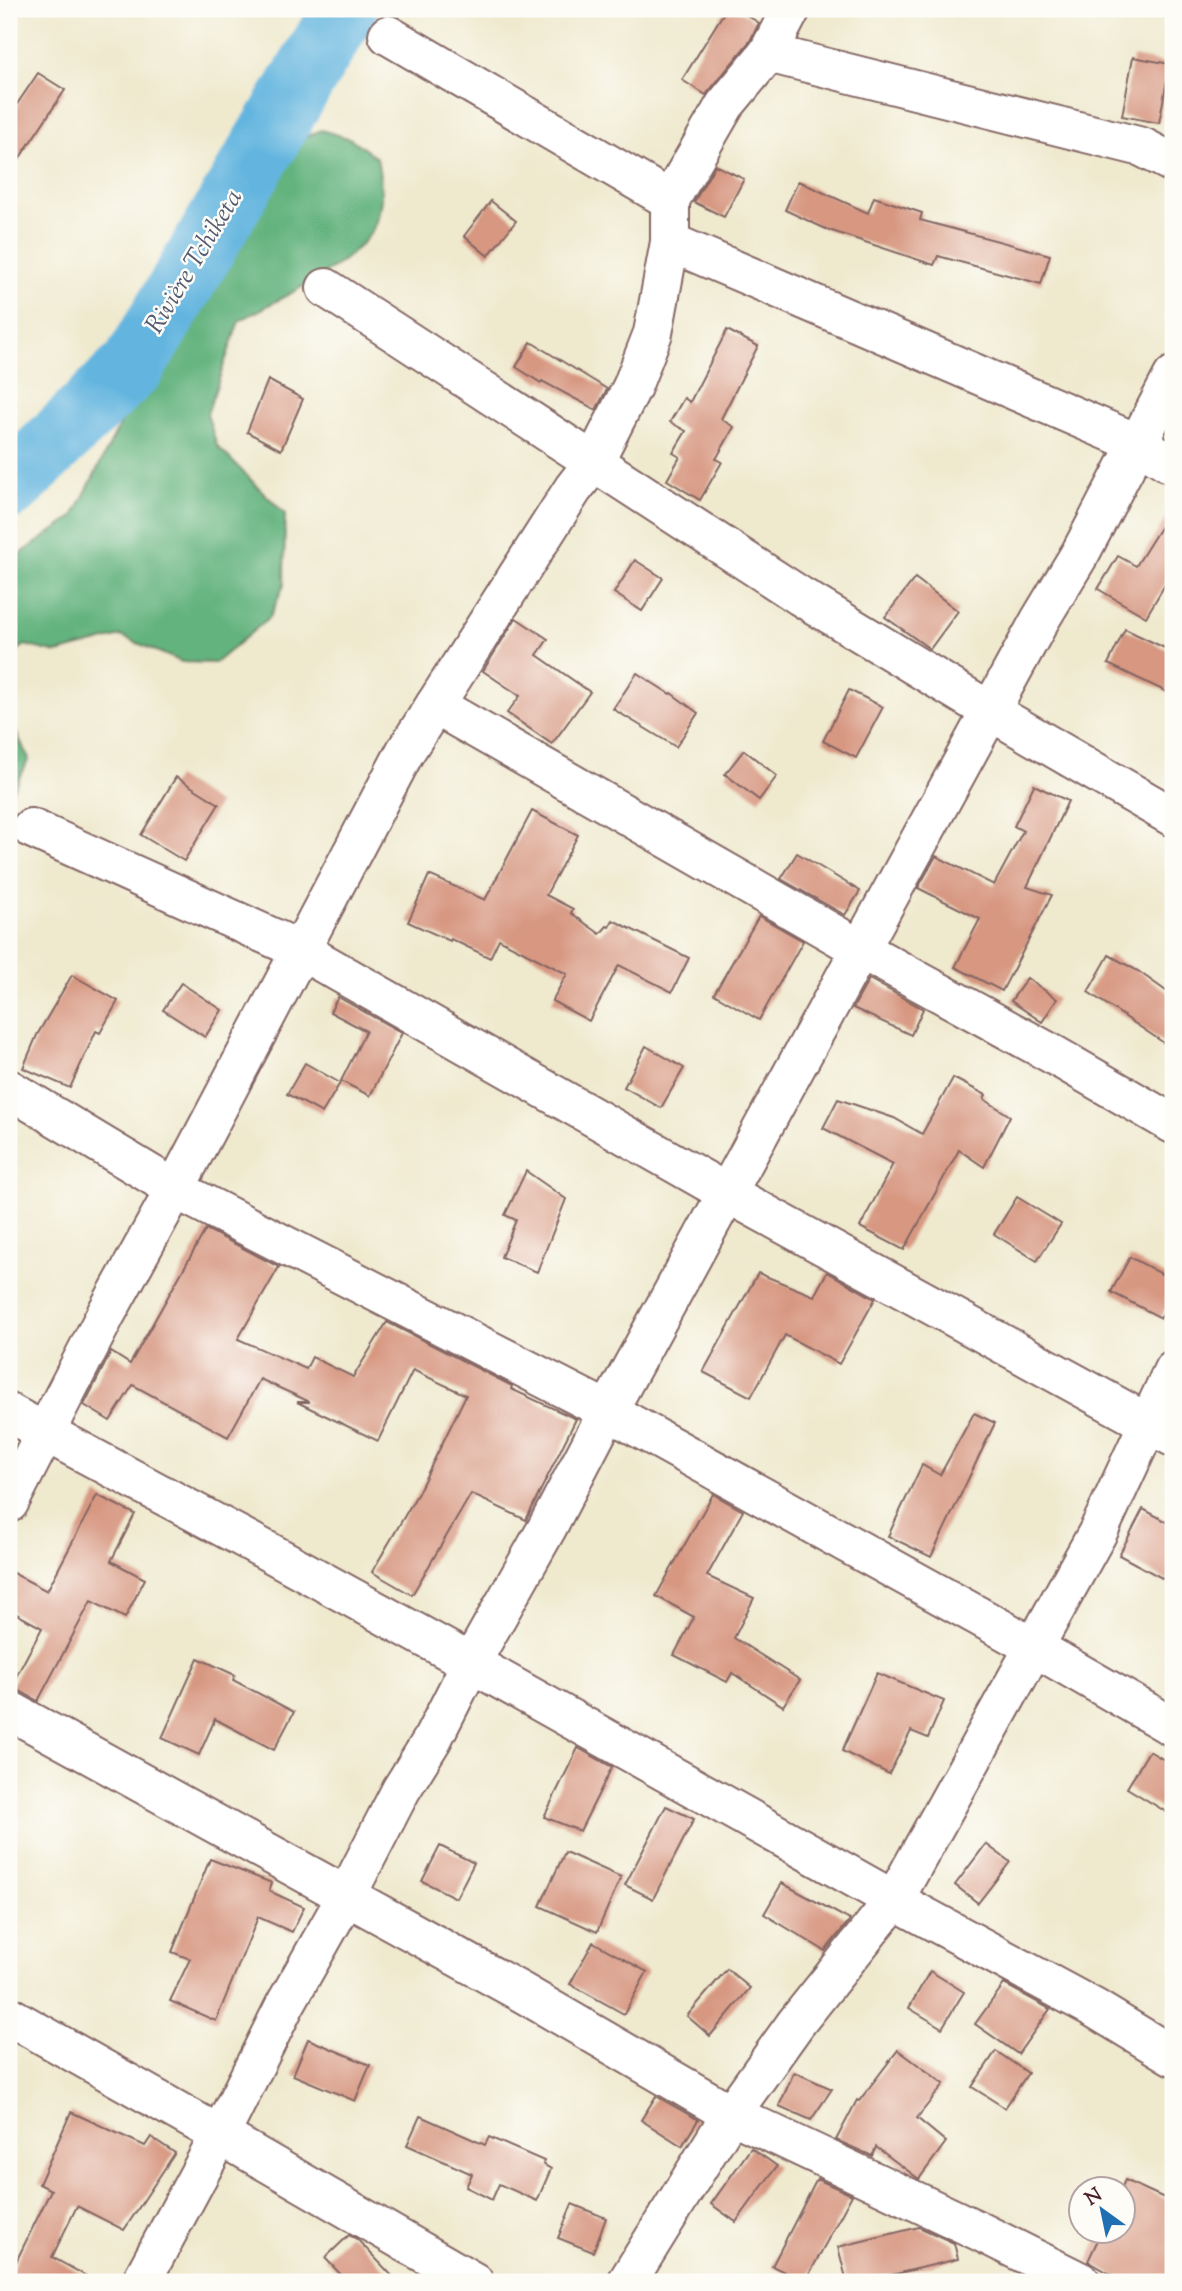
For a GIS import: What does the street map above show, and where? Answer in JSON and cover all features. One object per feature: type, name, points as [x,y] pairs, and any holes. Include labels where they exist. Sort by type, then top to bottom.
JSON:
[{"type":"street","points":[[9,1503],[106,1314],[175,1189],[405,751],[573,489],[594,462],[632,387],[653,333],[670,242],[670,200],[725,105],[768,53],[791,9]]},
{"type":"street","points":[[388,35],[670,200]]},
{"type":"street","points":[[768,53],[1142,147],[1173,163]]},
{"type":"street","points":[[670,242],[1139,444],[1173,465]]},
{"type":"street","points":[[326,288],[800,596],[1173,817]]},
{"type":"street","points":[[141,2282],[220,2135],[285,2005],[347,1895],[401,1790],[432,1740],[608,1410],[1139,444],[1173,376]]},
{"type":"street","points":[[435,705],[1173,1125]]},
{"type":"street","points":[[31,828],[300,950],[727,1193],[1161,1431]]},
{"type":"street","points":[[9,1089],[175,1189],[608,1410],[1173,1727]]},
{"type":"street","points":[[627,2282],[732,2114],[796,2023],[894,1900],[1098,1532],[1161,1431],[1173,1370]]},
{"type":"street","points":[[9,1413],[471,1663],[894,1900],[1094,2008],[1173,2056]]},
{"type":"street","points":[[9,1710],[521,1992],[732,2114],[1081,2282]]},
{"type":"street","points":[[9,2016],[474,2282]]},
{"type":"green space","points":[[321,130],[351,139],[377,158],[381,198],[376,222],[368,237],[336,265],[316,279],[239,321],[207,414],[217,446],[285,514],[284,585],[270,617],[215,663],[182,662],[121,636],[57,653],[25,645],[9,657],[9,562],[73,517],[195,277],[291,144]]},
{"type":"green space","points":[[9,718],[29,759],[9,797]]},
{"type":"building","points":[[726,9],[737,9],[759,23],[750,41],[706,95],[682,80]]},
{"type":"building","points":[[1133,57],[1170,64],[1159,123],[1122,116]]},
{"type":"building","points":[[38,73],[65,90],[9,174],[9,116]]},
{"type":"building","points":[[715,165],[744,179],[724,217],[694,202]]},
{"type":"building","points":[[798,181],[868,213],[874,197],[922,213],[920,220],[1050,255],[1041,284],[938,256],[934,265],[826,229],[785,210]]},
{"type":"building","points":[[491,201],[516,221],[488,256],[464,236]]},
{"type":"building","points":[[727,330],[758,346],[721,419],[734,427],[716,459],[722,462],[700,500],[667,480],[680,457],[673,453],[686,431],[670,422],[684,398],[690,402]]},
{"type":"building","points":[[531,342],[607,389],[596,410],[542,381],[541,383],[516,367]]},
{"type":"building","points":[[268,380],[303,399],[281,450],[247,432]]},
{"type":"building","points":[[1173,507],[1173,571],[1146,617],[1098,589],[1118,556],[1136,566]]},
{"type":"building","points":[[635,560],[663,578],[642,611],[614,593]]},
{"type":"building","points":[[915,578],[958,611],[930,649],[885,617]]},
{"type":"building","points":[[516,618],[548,639],[537,655],[590,692],[552,744],[507,713],[520,696],[483,671]]},
{"type":"building","points":[[1125,629],[1173,652],[1173,695],[1108,664]]},
{"type":"building","points":[[637,673],[698,713],[676,747],[613,709]]},
{"type":"building","points":[[849,690],[883,707],[856,758],[823,741]]},
{"type":"building","points":[[744,750],[777,776],[759,800],[725,774]]},
{"type":"building","points":[[176,777],[219,804],[184,861],[141,835]]},
{"type":"building","points":[[1034,785],[1068,801],[1027,887],[1052,895],[1002,991],[955,967],[980,919],[918,888],[936,856],[994,885],[1023,831],[1014,826]]},
{"type":"building","points":[[532,811],[578,835],[546,895],[573,909],[571,913],[600,934],[613,920],[689,958],[672,992],[619,965],[589,1021],[552,1001],[567,974],[499,939],[490,958],[408,922],[429,875],[485,900]]},
{"type":"building","points":[[797,853],[860,891],[845,915],[781,879]]},
{"type":"building","points":[[759,916],[803,941],[759,1020],[714,994]]},
{"type":"building","points":[[1109,955],[1138,971],[1173,996],[1173,1049],[1088,992]]},
{"type":"building","points":[[72,975],[118,1001],[100,1033],[96,1031],[70,1088],[23,1068],[37,1035]]},
{"type":"building","points":[[1027,978],[1057,999],[1042,1022],[1011,1001]]},
{"type":"building","points":[[869,979],[923,1009],[911,1035],[853,1008]]},
{"type":"building","points":[[181,983],[222,1010],[205,1037],[163,1010]]},
{"type":"building","points":[[338,997],[402,1033],[370,1096],[341,1081],[366,1031],[330,1012]]},
{"type":"building","points":[[646,1046],[684,1068],[661,1108],[624,1087]]},
{"type":"building","points":[[305,1063],[340,1083],[322,1113],[287,1094]]},
{"type":"building","points":[[953,1078],[986,1095],[984,1099],[1010,1116],[984,1167],[959,1150],[904,1250],[860,1227],[893,1164],[823,1128],[838,1099],[894,1118],[922,1134]]},
{"type":"building","points":[[526,1171],[566,1199],[537,1272],[501,1257],[516,1220],[505,1215]]},
{"type":"building","points":[[1017,1197],[1061,1224],[1037,1261],[994,1234]]},
{"type":"building","points":[[206,1229],[279,1267],[238,1339],[306,1369],[312,1357],[353,1377],[387,1322],[512,1386],[511,1389],[576,1419],[526,1520],[471,1494],[412,1595],[372,1572],[418,1493],[466,1395],[413,1370],[378,1441],[297,1402],[310,1402],[260,1379],[228,1437],[133,1385],[110,1421],[84,1405],[111,1352],[130,1364]]},
{"type":"building","points":[[1130,1257],[1173,1280],[1173,1295],[1161,1318],[1111,1292]]},
{"type":"building","points":[[827,1272],[875,1299],[839,1364],[785,1335],[751,1397],[703,1372],[758,1273],[814,1296]]},
{"type":"building","points":[[974,1413],[995,1423],[931,1557],[888,1536],[922,1465],[940,1475]]},
{"type":"building","points":[[713,1494],[743,1511],[707,1576],[754,1598],[734,1638],[800,1680],[783,1706],[732,1673],[727,1682],[674,1655],[694,1617],[656,1596]]},
{"type":"building","points":[[97,1495],[135,1514],[111,1561],[145,1579],[125,1618],[91,1601],[38,1701],[10,1688],[42,1628],[9,1610],[9,1571],[47,1591]]},
{"type":"building","points":[[1143,1509],[1173,1525],[1173,1584],[1119,1555]]},
{"type":"building","points":[[198,1658],[235,1675],[233,1680],[294,1712],[274,1750],[215,1719],[199,1755],[162,1738]]},
{"type":"building","points":[[877,1673],[944,1701],[928,1738],[911,1731],[889,1774],[842,1751]]},
{"type":"building","points":[[578,1748],[612,1767],[580,1831],[544,1817]]},
{"type":"building","points":[[1149,1751],[1173,1765],[1173,1816],[1127,1788]]},
{"type":"building","points":[[666,1806],[694,1819],[653,1899],[625,1885]]},
{"type":"building","points":[[986,1844],[1010,1862],[978,1903],[955,1885]]},
{"type":"building","points":[[440,1846],[474,1863],[456,1898],[422,1881]]},
{"type":"building","points":[[565,1852],[621,1877],[597,1932],[540,1906]]},
{"type":"building","points":[[210,1859],[272,1883],[269,1891],[304,1907],[292,1932],[258,1917],[216,2021],[170,2001],[190,1959],[172,1952]]},
{"type":"building","points":[[782,1883],[850,1920],[825,1951],[764,1914]]},
{"type":"building","points":[[593,1942],[647,1972],[624,2014],[570,1984]]},
{"type":"building","points":[[727,1969],[750,1988],[710,2036],[687,2016]]},
{"type":"building","points":[[930,1971],[964,1992],[942,2028],[909,2008]]},
{"type":"building","points":[[1004,1984],[1050,2009],[1018,2054],[975,2024]]},
{"type":"building","points":[[308,2039],[370,2065],[355,2101],[293,2075]]},
{"type":"building","points":[[898,2050],[944,2084],[917,2118],[946,2142],[919,2179],[876,2147],[872,2156],[836,2140],[857,2100],[859,2101]]},
{"type":"building","points":[[996,2051],[1028,2073],[1005,2108],[972,2087]]},
{"type":"building","points":[[794,2072],[832,2089],[811,2120],[779,2106]]},
{"type":"building","points":[[656,2096],[698,2120],[682,2146],[641,2120]]},
{"type":"building","points":[[71,2112],[145,2146],[151,2137],[175,2153],[124,2230],[77,2206],[52,2257],[97,2282],[9,2282],[9,2276],[51,2190],[39,2184]]},
{"type":"building","points":[[420,2116],[485,2145],[489,2137],[544,2161],[543,2164],[551,2169],[537,2201],[499,2184],[492,2200],[466,2187],[472,2174],[407,2145]]},
{"type":"building","points":[[751,2148],[777,2166],[736,2222],[711,2204]]},
{"type":"building","points":[[817,2179],[852,2195],[805,2282],[772,2266]]},
{"type":"building","points":[[1136,2185],[1173,2202],[1173,2282],[1124,2282],[1088,2261],[1095,2246],[1136,2246]]},
{"type":"building","points":[[572,2204],[606,2218],[593,2252],[558,2238]]},
{"type":"building","points":[[919,2227],[954,2243],[958,2259],[862,2282],[847,2282],[838,2247]]},
{"type":"building","points":[[349,2235],[357,2239],[398,2282],[348,2282],[325,2258]]},
{"type":"waterway","name":"Rivière Tchiketa","points":[[9,487],[134,365],[345,9]]}]
